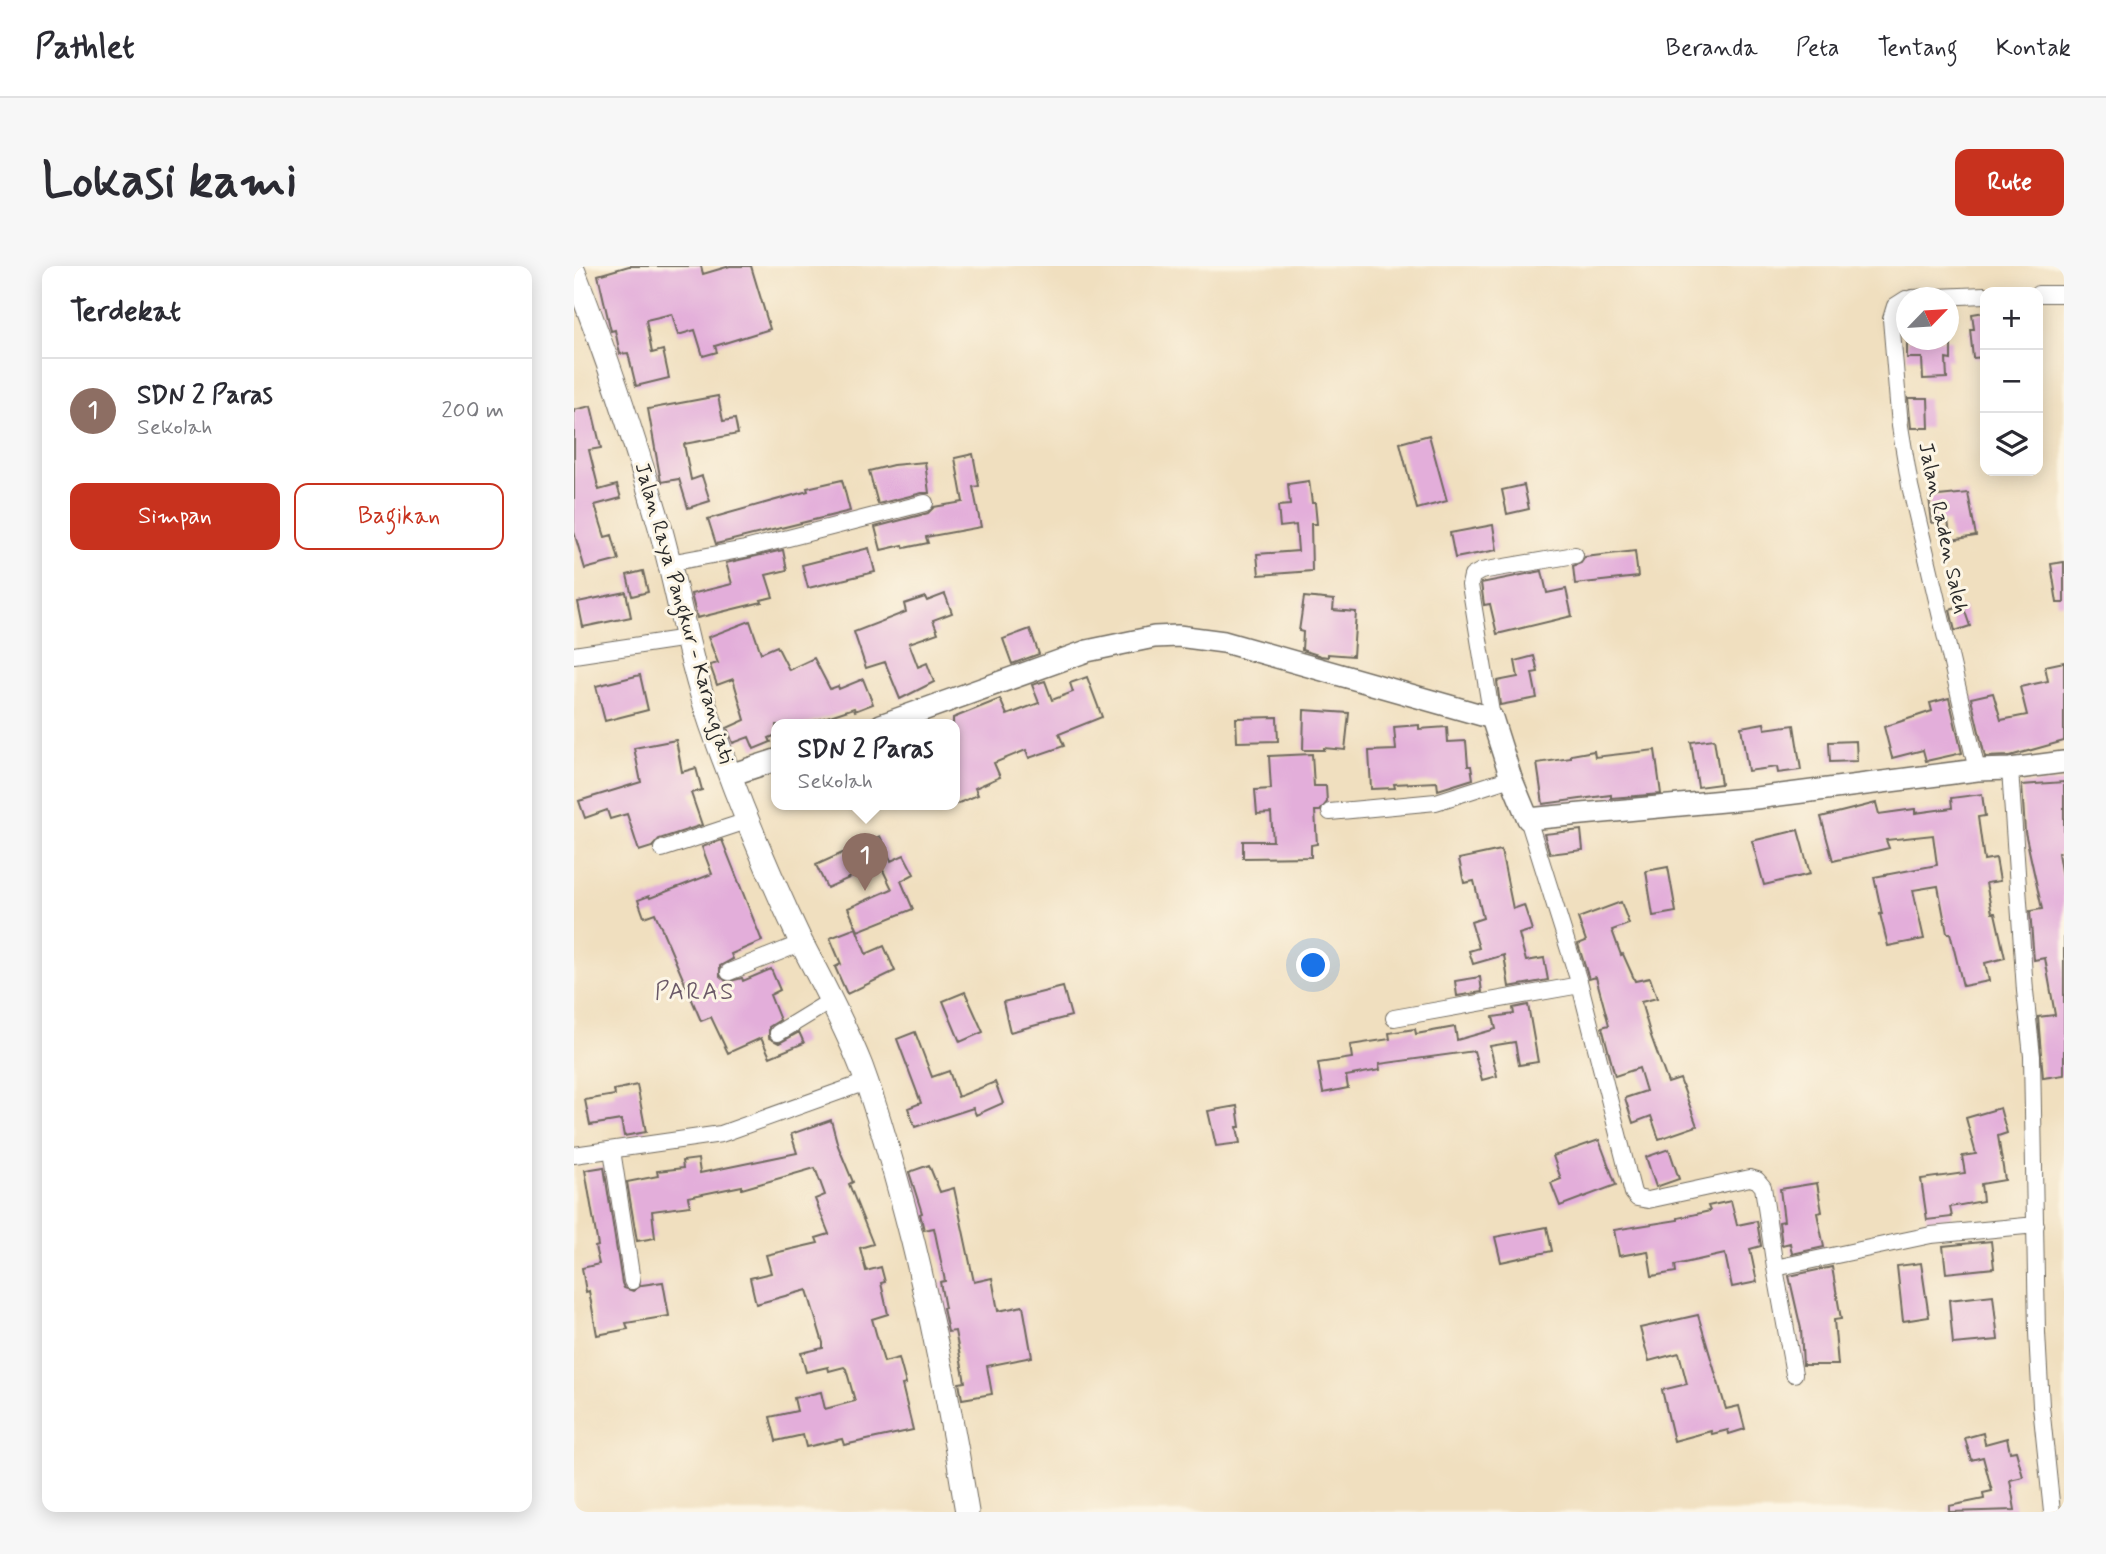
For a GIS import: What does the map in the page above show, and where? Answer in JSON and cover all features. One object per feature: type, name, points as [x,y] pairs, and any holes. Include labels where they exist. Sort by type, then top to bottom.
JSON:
[{"type":"main road","name":"Jalan Raya Pangkur - Karangjati","points":[[574,272],[601,339],[631,430],[710,722],[747,821],[802,943],[832,1000],[866,1082],[901,1196],[934,1329],[967,1512]]},
{"type":"street","points":[[2043,294],[2064,294]]},
{"type":"street","points":[[1959,296],[1980,295]]},
{"type":"street","name":"Jalan Raden Saleh","points":[[1896,305],[1891,318],[1900,426],[1910,486],[1977,770]]},
{"type":"street","points":[[669,563],[745,549],[925,503]]},
{"type":"street","points":[[1575,555],[1481,571],[1472,576],[1470,585],[1492,718],[1511,778],[1528,819],[1580,985],[1633,1193],[1641,1200],[1648,1200],[1750,1178],[1757,1180],[1763,1187],[1794,1374]]},
{"type":"street","points":[[898,719],[1087,651],[1154,637],[1178,636],[1223,642],[1492,718]]},
{"type":"street","points":[[574,655],[687,638]]},
{"type":"street","points":[[730,775],[771,762]]},
{"type":"street","points":[[1528,819],[1756,798],[1977,770],[2064,762]]},
{"type":"street","points":[[2010,769],[2032,1056],[2038,1357],[2052,1512]]},
{"type":"street","points":[[1330,812],[1436,802],[1511,778]]},
{"type":"street","points":[[662,849],[747,821]]},
{"type":"street","points":[[729,972],[802,943]]},
{"type":"street","points":[[1394,1018],[1580,985]]},
{"type":"street","points":[[778,1033],[832,1000]]},
{"type":"street","points":[[574,1155],[721,1134],[866,1082]]},
{"type":"street","points":[[612,1150],[632,1281]]},
{"type":"street","points":[[1775,1268],[1931,1236],[2036,1225]]},
{"type":"building","points":[[629,266],[701,266],[703,274],[730,266],[751,266],[770,329],[715,346],[717,352],[703,356],[695,330],[678,335],[672,314],[646,320],[652,353],[663,350],[669,378],[636,386],[628,353],[620,354],[615,330],[611,331],[598,275]]},
{"type":"building","points":[[1980,313],[1980,357],[1973,358],[1970,329],[1974,329],[1972,314]]},
{"type":"building","points":[[1907,350],[1951,350],[1951,360],[1946,359],[1947,378],[1923,379],[1922,358],[1907,358]]},
{"type":"building","points":[[718,396],[723,421],[735,419],[738,434],[684,444],[691,480],[702,476],[710,501],[688,508],[679,479],[661,482],[648,409]]},
{"type":"building","points":[[1908,398],[1928,398],[1929,428],[1911,428]]},
{"type":"building","points":[[591,406],[601,448],[589,450],[599,490],[617,485],[621,498],[595,505],[605,537],[612,535],[619,560],[585,569],[574,532],[574,410]]},
{"type":"building","points":[[1429,435],[1447,501],[1417,509],[1400,443]]},
{"type":"building","points":[[973,454],[979,486],[973,487],[981,527],[926,537],[928,543],[881,550],[875,527],[928,513],[934,507],[963,502],[955,458]]},
{"type":"building","points":[[925,462],[929,493],[878,504],[869,471],[893,465]]},
{"type":"building","points":[[842,480],[850,511],[716,544],[708,519]]},
{"type":"building","points":[[1309,481],[1317,524],[1311,524],[1312,571],[1259,575],[1257,554],[1298,551],[1296,525],[1280,527],[1278,506],[1290,505],[1288,484]]},
{"type":"building","points":[[1524,485],[1529,509],[1507,514],[1502,490]]},
{"type":"building","points":[[1968,493],[1976,536],[1951,540],[1948,521],[1932,523],[1929,497]]},
{"type":"building","points":[[1493,525],[1497,550],[1455,558],[1450,533]]},
{"type":"building","points":[[869,548],[875,572],[808,588],[802,565]]},
{"type":"building","points":[[783,550],[787,570],[766,575],[773,597],[697,618],[691,594],[732,584],[726,563]]},
{"type":"building","points":[[1635,551],[1638,577],[1575,584],[1573,566],[1581,563],[1585,557]]},
{"type":"building","points":[[2064,562],[2064,603],[2057,603],[2051,564]]},
{"type":"building","points":[[643,571],[648,592],[632,596],[627,575]]},
{"type":"building","points":[[1542,571],[1547,593],[1566,589],[1572,616],[1497,634],[1490,604],[1484,605],[1481,583]]},
{"type":"building","points":[[626,592],[631,617],[583,627],[578,602]]},
{"type":"building","points":[[945,594],[952,613],[933,620],[938,633],[909,643],[918,667],[927,663],[934,682],[900,699],[885,662],[866,668],[854,632],[906,612],[904,604],[925,597],[927,601]]},
{"type":"building","points":[[1304,597],[1334,600],[1333,610],[1356,612],[1353,656],[1328,654],[1328,657],[1302,650],[1303,632],[1299,631]]},
{"type":"building","points":[[1963,606],[1970,626],[1955,631],[1950,610]]},
{"type":"building","points":[[750,621],[761,653],[777,646],[789,670],[814,658],[830,689],[838,686],[839,689],[863,679],[873,704],[821,719],[771,719],[771,742],[754,749],[749,737],[733,743],[727,728],[745,720],[733,679],[717,685],[710,665],[718,663],[708,637]]},
{"type":"building","points":[[1030,629],[1039,654],[1012,664],[1003,639]]},
{"type":"building","points":[[1534,656],[1538,672],[1532,673],[1537,698],[1500,705],[1497,681],[1518,677],[1515,661]]},
{"type":"building","points":[[2064,662],[2064,741],[2010,756],[1985,757],[1971,698],[1993,693],[2001,720],[2027,715],[2020,687],[2048,681],[2045,666]]},
{"type":"building","points":[[640,675],[648,710],[605,721],[596,686]]},
{"type":"building","points":[[1087,677],[1102,717],[1059,734],[1064,746],[1029,758],[1026,750],[994,763],[1000,777],[975,788],[978,795],[960,802],[960,719],[953,718],[1000,699],[1007,715],[1039,703],[1032,685],[1045,681],[1052,700],[1073,692],[1070,683]]},
{"type":"building","points":[[1949,698],[1962,753],[1926,761],[1923,750],[1892,758],[1884,727],[1932,711],[1930,703]]},
{"type":"building","points":[[1304,710],[1349,713],[1345,750],[1303,750]]},
{"type":"building","points":[[1277,717],[1278,741],[1237,742],[1236,718]]},
{"type":"building","points":[[1764,723],[1765,729],[1794,725],[1801,770],[1778,773],[1777,767],[1748,771],[1741,727]]},
{"type":"building","points":[[1419,725],[1419,729],[1447,727],[1448,742],[1466,741],[1468,766],[1471,766],[1473,779],[1438,790],[1437,782],[1394,784],[1395,788],[1371,789],[1369,751],[1396,750],[1394,727]]},
{"type":"building","points":[[1714,739],[1721,784],[1698,787],[1691,742]]},
{"type":"building","points":[[676,740],[682,772],[696,768],[702,790],[691,793],[702,825],[659,839],[652,847],[639,851],[627,814],[610,819],[607,810],[585,818],[579,801],[641,782],[634,748]]},
{"type":"building","points":[[1856,741],[1857,761],[1830,762],[1829,742]]},
{"type":"building","points":[[1655,750],[1661,794],[1611,798],[1611,795],[1543,804],[1537,763],[1571,758],[1571,755],[1594,751],[1595,757]]},
{"type":"building","points":[[1312,754],[1314,786],[1326,786],[1327,802],[1320,811],[1315,811],[1317,844],[1311,845],[1311,857],[1243,858],[1243,841],[1273,841],[1271,813],[1257,814],[1255,790],[1271,789],[1269,756]]},
{"type":"building","points":[[2064,782],[2064,852],[2058,853],[2064,877],[2064,1075],[2043,1078],[2038,1017],[2055,1015],[2045,958],[2034,960],[2030,911],[2042,909],[2025,832],[2022,785]]},
{"type":"building","points":[[1982,794],[1985,816],[1978,817],[1984,860],[1996,858],[2000,881],[1986,883],[2005,958],[1985,963],[1989,981],[1963,986],[1950,933],[1947,933],[1938,886],[1913,890],[1924,939],[1888,946],[1880,914],[1874,877],[1937,865],[1933,835],[1886,840],[1889,848],[1833,861],[1821,817],[1876,803],[1879,814],[1952,808],[1951,798]]},
{"type":"building","points":[[1581,830],[1583,850],[1550,854],[1544,834]]},
{"type":"building","points":[[1798,830],[1810,874],[1764,885],[1752,841]]},
{"type":"building","points":[[880,836],[891,861],[904,855],[914,874],[901,881],[913,909],[858,931],[848,908],[892,889],[880,864],[827,888],[816,865]]},
{"type":"building","points":[[722,840],[762,941],[731,954],[733,959],[720,966],[720,976],[727,982],[742,978],[743,981],[771,969],[780,990],[770,995],[780,1020],[769,1027],[769,1038],[779,1043],[799,1032],[804,1043],[770,1057],[761,1038],[728,1053],[711,1017],[701,1021],[655,913],[644,917],[638,900],[712,874],[702,847]]},
{"type":"building","points":[[1501,850],[1513,909],[1524,905],[1532,930],[1519,934],[1526,961],[1544,958],[1548,980],[1509,987],[1504,955],[1473,964],[1469,951],[1479,948],[1471,922],[1483,918],[1474,881],[1464,883],[1459,859]]},
{"type":"building","points":[[1668,867],[1676,912],[1653,916],[1646,871]]},
{"type":"building","points":[[1621,902],[1629,924],[1612,930],[1635,981],[1650,978],[1657,998],[1641,1002],[1651,1036],[1668,1083],[1680,1079],[1697,1126],[1659,1139],[1651,1116],[1633,1123],[1625,1098],[1646,1091],[1639,1068],[1615,1076],[1602,1027],[1609,1025],[1596,977],[1589,979],[1578,944],[1586,941],[1578,918]]},
{"type":"building","points":[[856,928],[866,954],[884,946],[895,971],[847,994],[835,967],[841,964],[830,938]]},
{"type":"building","points":[[1480,977],[1482,992],[1457,996],[1455,981]]},
{"type":"building","points":[[1063,987],[1071,1016],[1010,1032],[1003,1002]]},
{"type":"building","points":[[965,992],[983,1032],[960,1042],[943,1001]]},
{"type":"building","points":[[1528,1005],[1538,1062],[1519,1065],[1515,1042],[1490,1046],[1497,1076],[1482,1080],[1474,1051],[1379,1064],[1380,1070],[1346,1076],[1348,1088],[1323,1093],[1318,1063],[1352,1058],[1350,1045],[1390,1039],[1389,1033],[1415,1029],[1416,1034],[1455,1027],[1457,1040],[1496,1029],[1493,1017],[1514,1014],[1513,1008]]},
{"type":"building","points":[[915,1032],[932,1077],[949,1071],[958,1097],[995,1082],[1003,1103],[976,1115],[973,1108],[915,1127],[908,1108],[921,1103],[897,1039]]},
{"type":"building","points":[[637,1085],[646,1132],[624,1136],[621,1120],[590,1125],[585,1100],[615,1095],[614,1090]]},
{"type":"building","points":[[1237,1106],[1240,1143],[1216,1146],[1208,1111]]},
{"type":"building","points":[[2000,1108],[2007,1133],[1998,1136],[2005,1180],[1981,1184],[1983,1201],[1950,1207],[1952,1217],[1927,1220],[1921,1179],[1965,1173],[1962,1156],[1976,1154],[1966,1118]]},
{"type":"building","points":[[831,1120],[853,1182],[849,1184],[873,1244],[860,1248],[866,1271],[881,1267],[885,1282],[881,1283],[888,1314],[872,1319],[884,1362],[899,1358],[906,1384],[902,1385],[913,1430],[844,1445],[842,1439],[806,1447],[803,1435],[776,1441],[770,1417],[797,1411],[794,1398],[821,1392],[825,1409],[855,1401],[846,1369],[844,1367],[829,1371],[828,1367],[806,1372],[801,1353],[823,1348],[807,1290],[756,1304],[750,1278],[771,1273],[766,1255],[818,1243],[816,1238],[829,1234],[815,1199],[825,1195],[815,1168],[742,1189],[742,1186],[688,1197],[690,1206],[652,1211],[655,1238],[637,1241],[627,1182],[658,1176],[657,1171],[683,1168],[682,1161],[698,1159],[700,1173],[797,1153],[791,1134]]},
{"type":"building","points":[[1599,1140],[1616,1185],[1560,1206],[1551,1183],[1561,1179],[1553,1156]]},
{"type":"building","points":[[1669,1149],[1679,1179],[1656,1187],[1646,1157]]},
{"type":"building","points":[[929,1165],[940,1192],[954,1188],[974,1282],[992,1278],[998,1311],[1023,1306],[1032,1357],[987,1366],[992,1394],[962,1399],[959,1383],[965,1382],[955,1331],[948,1332],[943,1308],[940,1282],[945,1281],[934,1228],[924,1230],[920,1214],[922,1213],[909,1172]]},
{"type":"building","points":[[604,1167],[624,1288],[633,1291],[642,1285],[663,1282],[669,1316],[626,1323],[628,1329],[597,1335],[582,1268],[599,1264],[585,1170]]},
{"type":"building","points":[[1817,1183],[1822,1212],[1817,1213],[1824,1247],[1792,1254],[1790,1243],[1782,1245],[1779,1222],[1784,1221],[1780,1189]]},
{"type":"building","points":[[1731,1201],[1737,1225],[1757,1221],[1761,1246],[1750,1249],[1757,1282],[1732,1287],[1725,1254],[1675,1265],[1676,1272],[1652,1276],[1648,1251],[1619,1256],[1614,1230],[1678,1220],[1710,1211],[1708,1206]]},
{"type":"building","points":[[1547,1227],[1552,1251],[1501,1262],[1495,1237]]},
{"type":"building","points":[[1991,1241],[1994,1268],[1946,1273],[1943,1246]]},
{"type":"building","points":[[1921,1263],[1929,1317],[1903,1321],[1897,1266]]},
{"type":"building","points":[[1832,1267],[1841,1319],[1834,1320],[1838,1365],[1803,1365],[1801,1329],[1789,1276]]},
{"type":"building","points":[[1993,1295],[1998,1340],[1953,1344],[1949,1300]]},
{"type":"building","points":[[1698,1315],[1726,1409],[1739,1406],[1745,1429],[1729,1434],[1728,1430],[1712,1434],[1711,1431],[1674,1441],[1662,1390],[1687,1384],[1679,1353],[1649,1361],[1640,1328]]},
{"type":"building","points":[[1983,1433],[1985,1444],[2007,1438],[2010,1452],[2016,1451],[2023,1477],[2010,1480],[2015,1510],[1949,1512],[1949,1506],[1984,1499],[1983,1493],[1992,1491],[1983,1457],[1971,1460],[1965,1438]]},
{"type":"place","name":"SDN 2 Paras","points":[[865,891]]},
{"type":"district","name":"PARAS","points":[[695,992]]}]
